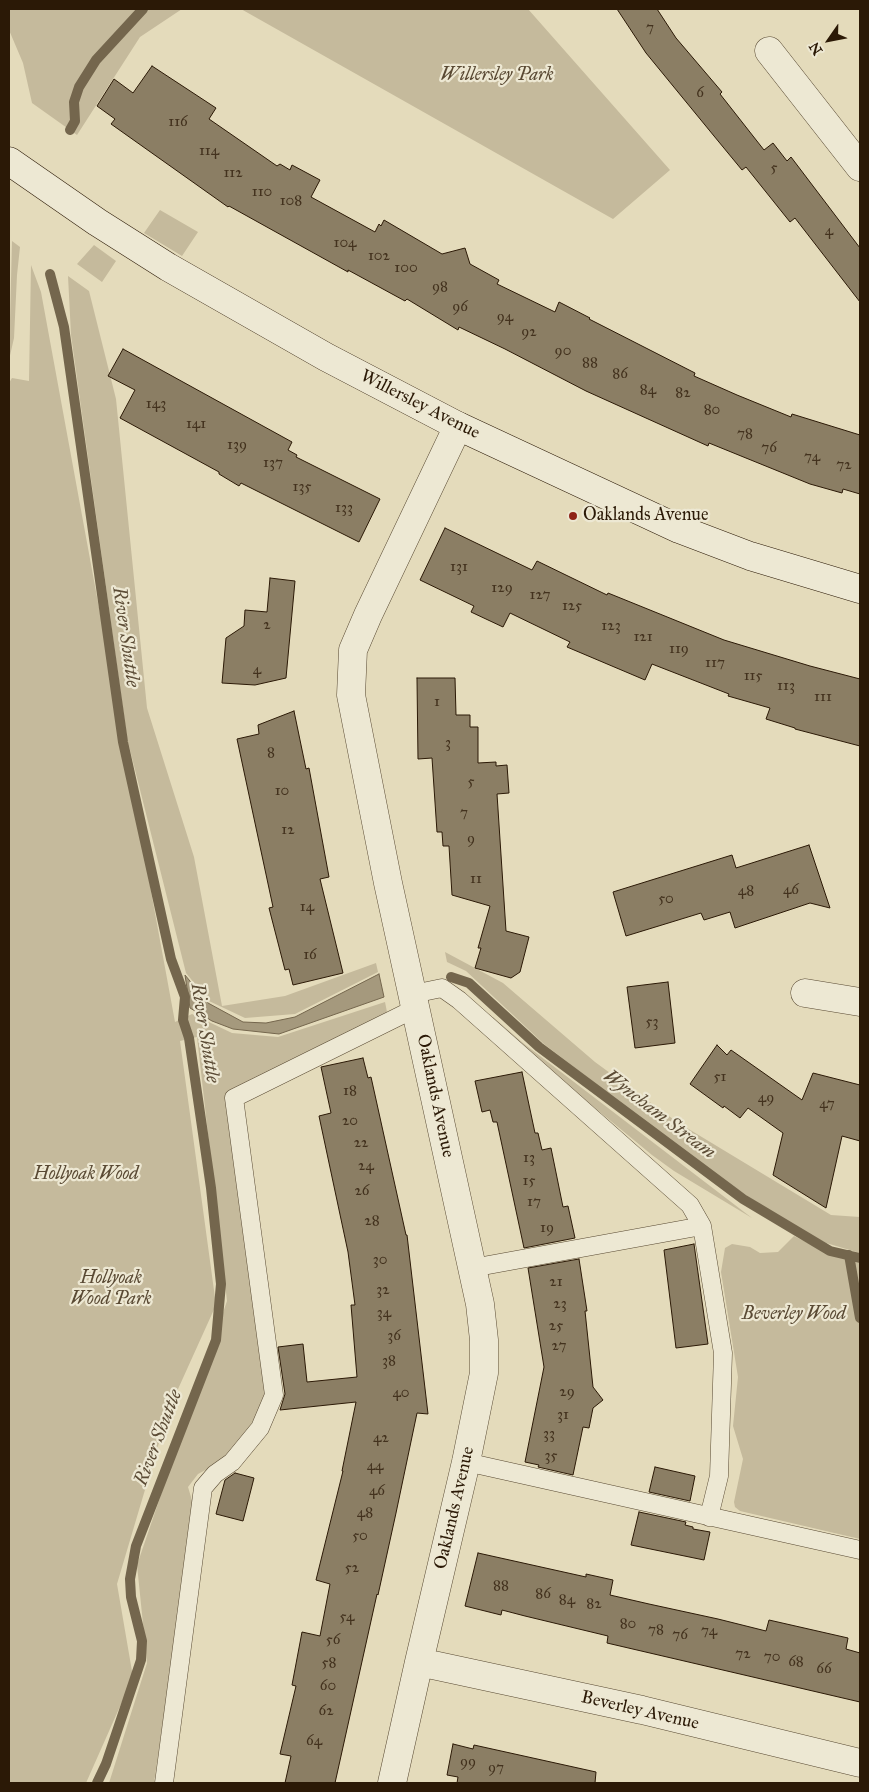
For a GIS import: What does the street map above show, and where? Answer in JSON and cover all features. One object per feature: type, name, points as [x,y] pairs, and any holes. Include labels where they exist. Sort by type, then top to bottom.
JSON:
[{"type":"street","points":[[769,51],[860,167]]},
{"type":"street","name":"Willersley Avenue","points":[[11,169],[168,267],[248,314],[458,426],[679,530],[750,556],[860,590]]},
{"type":"street","name":"Oaklands Avenue","points":[[392,1783],[466,1462],[484,1373],[484,1340],[480,1304],[388,883],[352,695],[353,650],[458,426]]},
{"type":"street","points":[[805,993],[860,1002]]},
{"type":"street","name":"Beverley Avenue","points":[[419,1662],[642,1710],[860,1763]]},
{"type":"lane","points":[[164,1783],[203,1488],[215,1474],[232,1462],[260,1428],[274,1395],[234,1098],[415,1001],[442,988],[459,1000],[690,1205],[702,1226],[723,1353],[720,1476],[710,1517]]},
{"type":"lane","points":[[472,1268],[702,1226]]},
{"type":"lane","points":[[466,1462],[860,1550]]},
{"type":"green space","points":[[9,9],[182,9],[140,37],[77,135],[32,103],[23,63],[9,30]]},
{"type":"green space","name":"Willersley Park","points":[[241,9],[528,9],[670,170],[613,219]]},
{"type":"green space","points":[[160,210],[198,232],[182,256],[144,233]]},
{"type":"green space","points":[[12,241],[20,247],[14,338],[9,360]]},
{"type":"green space","points":[[94,245],[116,261],[102,282],[77,264]]},
{"type":"green space","name":"Hollyoak Wood Park","points":[[31,265],[41,292],[175,1022],[192,1014],[232,1033],[278,1037],[385,1002],[388,1017],[226,1095],[266,1393],[263,1405],[246,1432],[224,1460],[198,1474],[188,1487],[194,1507],[154,1783],[109,1783],[147,1663],[137,1565],[227,1301],[197,1037],[180,1041],[216,1305],[169,1409],[117,1584],[133,1677],[86,1783],[9,1783],[9,383],[12,378],[29,381]]},
{"type":"green space","points":[[68,276],[89,291],[116,399],[147,708],[194,857],[222,1006],[285,996],[376,963],[378,972],[295,1014],[245,1018],[209,1001],[186,973],[127,738],[71,335]]},
{"type":"green space","points":[[445,952],[503,983],[595,1062],[677,1122],[831,1215],[860,1217],[860,1253],[826,1243],[783,1220],[700,1164],[544,1044],[466,971],[447,962]]},
{"type":"green space","points":[[493,1017],[523,1043],[752,1218],[674,1171],[652,1155],[493,1021]]},
{"type":"green space","name":"Beverley Wood","points":[[794,1236],[830,1254],[860,1261],[860,1539],[740,1511],[735,1507],[734,1502],[743,1459],[733,1426],[738,1377],[721,1272],[725,1248],[732,1244],[750,1247],[760,1253],[778,1252]]},
{"type":"shaded area","points":[[379,974],[384,997],[279,1034],[233,1029],[212,1021],[190,1008],[185,975],[208,1003],[243,1022],[266,1023],[295,1017]]},
{"type":"building","points":[[617,9],[657,9],[676,38],[722,92],[720,94],[764,150],[773,143],[787,161],[791,157],[860,248],[860,302],[795,218],[790,222],[746,167],[742,170],[646,53]]},
{"type":"building","points":[[152,66],[216,108],[209,119],[277,166],[280,164],[290,170],[292,165],[320,180],[311,197],[375,232],[379,224],[381,226],[384,220],[442,254],[465,248],[470,264],[499,280],[497,284],[555,312],[559,302],[695,373],[694,376],[737,395],[791,417],[792,414],[860,435],[860,494],[843,489],[842,493],[810,484],[709,443],[708,446],[586,391],[459,327],[458,330],[407,299],[405,301],[348,270],[348,272],[228,207],[111,124],[115,119],[97,106],[114,79],[133,93]]},
{"type":"building","points":[[123,349],[292,442],[288,450],[297,455],[296,457],[380,499],[359,542],[241,483],[239,486],[219,474],[219,472],[120,418],[135,390],[108,376]]},
{"type":"building","points":[[445,528],[532,570],[537,561],[607,595],[608,593],[724,640],[860,679],[860,746],[795,729],[766,719],[770,708],[728,696],[729,694],[652,664],[645,680],[567,647],[570,642],[510,613],[503,627],[471,612],[474,606],[420,580]]},
{"type":"building","points":[[270,578],[295,581],[286,678],[255,685],[222,683],[226,638],[244,626],[245,610],[267,612]]},
{"type":"building","points":[[417,678],[455,678],[456,715],[470,715],[470,727],[478,727],[478,763],[496,762],[496,766],[507,765],[509,793],[497,794],[506,931],[529,937],[520,972],[511,978],[475,968],[481,948],[478,948],[490,906],[452,895],[449,846],[443,846],[442,832],[437,832],[432,758],[418,759]]},
{"type":"building","points":[[294,711],[306,769],[309,768],[329,877],[320,879],[343,973],[293,985],[289,969],[285,970],[269,908],[273,907],[237,739],[259,734],[258,725]]},
{"type":"building","points":[[809,845],[830,908],[810,903],[735,928],[730,912],[704,920],[701,913],[626,936],[613,892],[732,855],[736,868]]},
{"type":"building","points":[[668,982],[675,1043],[635,1048],[627,987]]},
{"type":"building","points":[[717,1045],[727,1055],[731,1050],[802,1100],[813,1073],[860,1085],[860,1141],[842,1136],[826,1208],[773,1175],[783,1133],[748,1108],[740,1118],[690,1084]]},
{"type":"building","points":[[363,1058],[368,1078],[371,1077],[407,1235],[428,1414],[417,1413],[335,1783],[285,1783],[291,1756],[280,1754],[296,1686],[292,1685],[302,1632],[320,1636],[330,1584],[316,1580],[343,1471],[356,1402],[280,1410],[285,1394],[278,1347],[303,1344],[307,1382],[357,1377],[351,1305],[355,1305],[348,1252],[319,1116],[331,1113],[321,1067]]},
{"type":"building","points":[[522,1072],[535,1133],[538,1133],[542,1150],[551,1148],[563,1207],[568,1206],[575,1238],[524,1248],[497,1122],[493,1122],[490,1110],[482,1112],[475,1081]]},
{"type":"building","points":[[694,1244],[708,1344],[676,1348],[664,1250]]},
{"type":"building","points":[[579,1259],[587,1311],[585,1311],[593,1387],[603,1400],[593,1408],[589,1428],[583,1427],[573,1475],[525,1462],[544,1367],[528,1268]]},
{"type":"building","points":[[655,1467],[695,1476],[690,1501],[649,1492]]},
{"type":"building","points":[[235,1473],[254,1478],[243,1521],[216,1514],[225,1480]]},
{"type":"building","points":[[639,1512],[686,1522],[685,1525],[693,1527],[693,1529],[710,1532],[704,1560],[631,1545]]},
{"type":"building","points":[[478,1553],[586,1577],[586,1574],[613,1580],[610,1595],[766,1631],[769,1620],[848,1638],[846,1649],[860,1653],[860,1702],[607,1643],[608,1636],[502,1610],[501,1615],[465,1606]]},
{"type":"building","points":[[453,1744],[473,1749],[474,1745],[596,1772],[595,1783],[457,1783],[458,1777],[447,1775]]},
{"type":"waterway","name":"River Shuttle","points":[[70,130],[75,121],[74,102],[79,87],[96,60],[143,9]]},
{"type":"waterway","name":"River Shuttle","points":[[50,274],[64,327],[123,742],[171,959],[185,997],[183,1020],[189,1038],[211,1188],[221,1284],[216,1340],[136,1546],[130,1579],[131,1597],[142,1641],[141,1660],[106,1764],[97,1783]]},
{"type":"waterway","name":"Wyncham Stream","points":[[451,977],[469,983],[539,1047],[743,1199],[830,1251],[860,1258]]},
{"type":"waterway","points":[[849,1255],[860,1318]]},
{"type":"place","name":"Oaklands Avenue","points":[[573,516]]},
{"type":"park label","name":"Hollyoak Wood","points":[[86,1175]]}]
